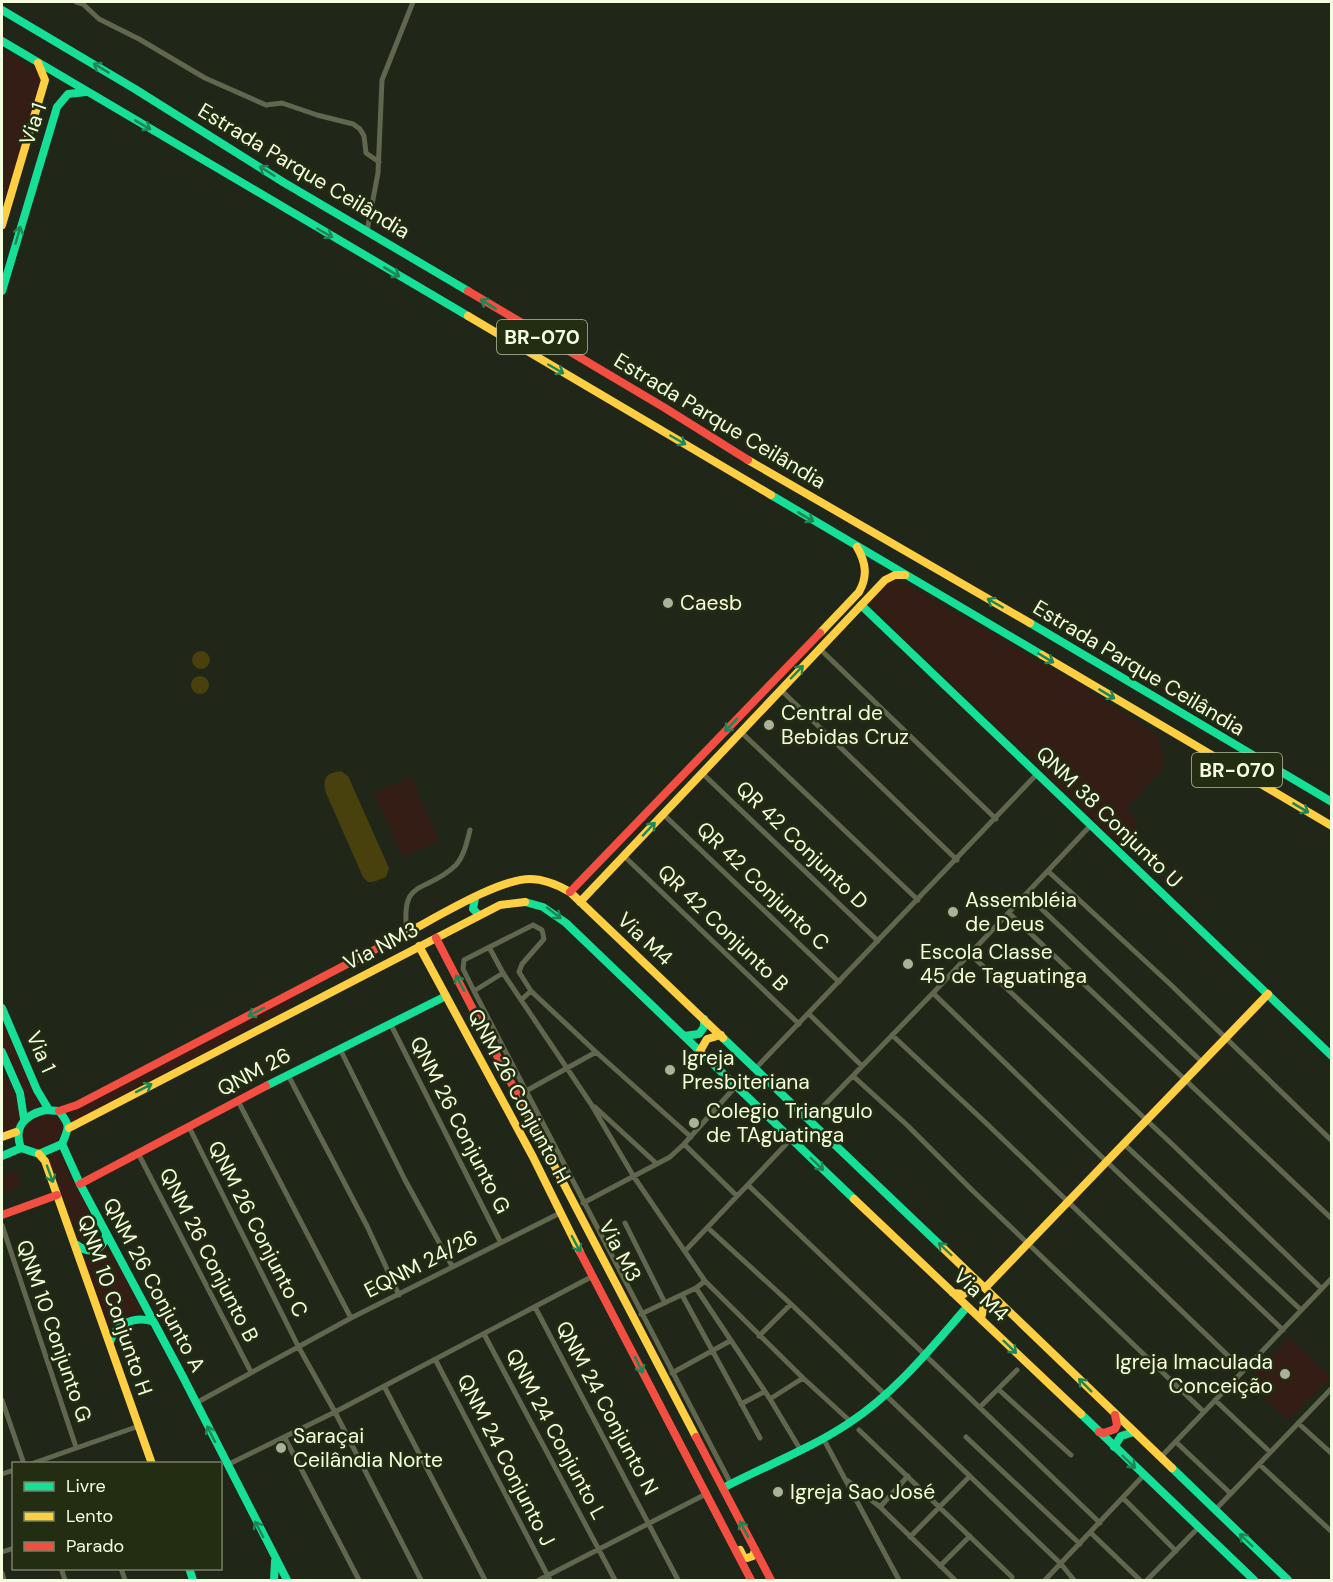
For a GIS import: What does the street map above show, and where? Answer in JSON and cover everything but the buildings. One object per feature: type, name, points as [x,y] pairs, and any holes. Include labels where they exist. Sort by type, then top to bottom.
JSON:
[{"type":"main road","name":"Estrada Parque Ceilândia","points":[[2,10],[514,321],[1332,802]]},
{"type":"main road","name":"Estrada Parque Ceilândia","points":[[2,41],[1332,826]]},
{"type":"main road","name":"Via 1","points":[[2,225],[45,80],[38,63]]},
{"type":"main road","name":"Via 1","points":[[2,291],[57,107],[68,93],[86,92]]},
{"type":"main road","points":[[350,247],[364,244],[367,231]]},
{"type":"main road","points":[[708,458],[707,446],[718,442]]},
{"type":"main road","points":[[570,892],[859,592],[866,575],[863,557],[857,547]]},
{"type":"main road","points":[[580,902],[867,598],[890,577],[905,575]]},
{"type":"main road","points":[[859,592],[866,594],[867,598]]},
{"type":"main road","name":"QNM 38 Conjunto U","points":[[861,606],[1332,1056]]},
{"type":"main road","points":[[1142,714],[1157,712],[1159,705],[1155,698]]},
{"type":"main road","points":[[595,865],[605,875]]},
{"type":"main road","name":"Via NM3","points":[[58,1111],[77,1105],[506,883],[531,878],[547,880],[570,892],[580,902]]},
{"type":"main road","points":[[475,898],[473,909],[479,915]]},
{"type":"main road","name":"Via NM3","points":[[69,1128],[479,915],[509,902],[530,902],[546,907],[556,914],[684,1036]]},
{"type":"main road","name":"Via M4","points":[[580,902],[810,1120],[1288,1581]]},
{"type":"main road","points":[[449,911],[459,915],[460,926]]},
{"type":"main road","name":"Via M3","points":[[436,938],[546,1150],[580,1205],[715,1473],[727,1486],[771,1581]]},
{"type":"main road","points":[[419,946],[446,996]]},
{"type":"main road","points":[[435,975],[440,966],[450,965]]},
{"type":"main road","points":[[310,983],[308,989],[310,994],[317,999]]},
{"type":"main road","points":[[290,994],[299,996],[297,1010]]},
{"type":"main road","points":[[985,1288],[1268,994]]},
{"type":"main road","name":"QNM 26","points":[[80,1184],[288,1075],[446,996]]},
{"type":"main road","name":"QNM 26 Conjunto H","points":[[446,996],[533,1157],[560,1213]]},
{"type":"main road","name":"Via 1","points":[[2,1008],[49,1110]]},
{"type":"main road","points":[[684,1036],[699,1034],[704,1027],[704,1019]]},
{"type":"main road","points":[[700,1051],[704,1041],[711,1036],[721,1035]]},
{"type":"main road","name":"Via M4","points":[[684,1036],[1254,1581]]},
{"type":"main road","name":"Via 1","points":[[2,1052],[24,1109],[24,1119]]},
{"type":"main road","points":[[2,1076],[10,1072]]},
{"type":"main road","points":[[2,1156],[21,1148],[39,1154],[62,1144],[69,1128],[67,1121],[58,1111],[49,1110],[36,1112],[24,1119],[16,1132],[21,1148]]},
{"type":"main road","points":[[2,1137],[16,1132]]},
{"type":"main road","name":"QNM 26 Conjunto A","points":[[62,1144],[80,1184],[196,1403],[286,1581]]},
{"type":"main road","points":[[533,1157],[537,1148],[546,1150]]},
{"type":"main road","name":"QNM 10 Conjunto H","points":[[39,1154],[45,1161],[75,1242],[151,1462]]},
{"type":"main road","points":[[2,1215],[57,1195]]},
{"type":"main road","name":"Via M3","points":[[560,1213],[600,1289]]},
{"type":"main road","points":[[75,1242],[82,1250],[93,1252],[104,1244],[106,1233]]},
{"type":"main road","points":[[952,1292],[964,1294],[968,1292],[972,1284],[970,1274]]},
{"type":"main road","points":[[600,1289],[629,1336],[638,1336],[640,1328]]},
{"type":"main road","points":[[600,1289],[751,1581]]},
{"type":"main road","points":[[981,1319],[984,1304],[988,1301],[998,1301]]},
{"type":"main road","points":[[727,1486],[851,1422],[885,1394],[967,1307]]},
{"type":"main road","points":[[110,1342],[114,1330],[122,1325],[137,1319],[151,1321]]},
{"type":"main road","points":[[1098,1431],[1104,1433],[1115,1429],[1117,1420],[1115,1415]]},
{"type":"main road","points":[[674,1432],[677,1426],[686,1424],[700,1453],[715,1473]]},
{"type":"main road","points":[[1114,1447],[1120,1436],[1134,1432]]},
{"type":"main road","points":[[716,1514],[732,1532],[743,1556],[752,1558],[755,1550]]},
{"type":"main road","points":[[274,1581],[275,1559]]},
{"type":"street","points":[[76,2],[83,4],[99,19],[139,39],[205,78],[266,105],[282,103],[353,124],[364,136],[366,153],[379,162]]},
{"type":"street","points":[[367,231],[379,162],[382,80],[412,2]]},
{"type":"street","points":[[820,649],[996,819]]},
{"type":"street","points":[[781,690],[957,860]]},
{"type":"street","points":[[741,732],[918,900]]},
{"type":"street","name":"QR 42 Conjunto D","points":[[702,773],[878,941]]},
{"type":"street","points":[[755,1069],[1037,774]]},
{"type":"street","name":"QR 42 Conjunto C","points":[[663,814],[839,982]]},
{"type":"street","points":[[810,1120],[1049,872],[1090,826]]},
{"type":"street","points":[[407,933],[405,911],[411,893],[455,866],[464,851],[470,830]]},
{"type":"street","name":"QR 42 Conjunto B","points":[[624,856],[799,1024]]},
{"type":"street","points":[[1049,872],[1170,984],[1332,1141]]},
{"type":"street","points":[[1027,895],[1202,1062]]},
{"type":"street","points":[[1009,913],[1332,1219]]},
{"type":"street","points":[[691,1137],[531,991],[520,975],[519,969],[542,943],[544,935],[542,930],[533,926],[528,927],[464,960],[463,969],[526,1091],[580,1205],[672,1373],[727,1486]]},
{"type":"street","points":[[489,947],[503,973],[591,1104],[634,1177],[705,1281],[759,1336],[851,1422]]},
{"type":"street","points":[[970,954],[1321,1288]]},
{"type":"street","points":[[474,991],[503,973]]},
{"type":"street","points":[[521,1000],[531,991]]},
{"type":"street","points":[[933,993],[1283,1330]]},
{"type":"street","points":[[809,1014],[862,1066]]},
{"type":"street","name":"QNM 26 Conjunto G","points":[[390,1023],[500,1241]]},
{"type":"street","points":[[892,1035],[1243,1370]]},
{"type":"street","points":[[340,1049],[395,1160],[452,1266]]},
{"type":"street","points":[[526,1091],[596,1052]]},
{"type":"street","points":[[288,1075],[367,1226],[399,1295]]},
{"type":"street","points":[[853,1076],[1204,1412]]},
{"type":"street","points":[[580,1205],[670,1157],[736,1086]]},
{"type":"street","points":[[238,1101],[351,1318]]},
{"type":"street","points":[[591,1104],[657,1164]]},
{"type":"street","name":"QNM 26 Conjunto C","points":[[189,1127],[298,1346]]},
{"type":"street","points":[[685,1251],[791,1139]]},
{"type":"street","points":[[684,1144],[737,1196]]},
{"type":"street","points":[[1124,1144],[1301,1310]]},
{"type":"street","name":"QNM 26 Conjunto B","points":[[138,1153],[251,1372]]},
{"type":"street","points":[[748,1185],[1100,1523]]},
{"type":"street","name":"EQNM 24/26","points":[[196,1403],[351,1318],[500,1241],[560,1213]]},
{"type":"street","points":[[625,1223],[665,1303]]},
{"type":"street","name":"QNM 10 Conjunto G","points":[[2,1225],[76,1447]]},
{"type":"street","points":[[708,1228],[885,1394],[1061,1564],[1074,1581]]},
{"type":"street","points":[[227,1465],[285,1438],[593,1276]]},
{"type":"street","points":[[1161,1458],[1332,1278]]},
{"type":"street","points":[[641,1314],[696,1288],[705,1281]]},
{"type":"street","points":[[696,1288],[729,1341],[770,1399],[800,1449]]},
{"type":"street","points":[[682,1295],[711,1352],[760,1438]]},
{"type":"street","points":[[759,1336],[791,1304]]},
{"type":"street","name":"QNM 24 Conjunto N","points":[[535,1307],[678,1581]]},
{"type":"street","name":"QNM 24 Conjunto L","points":[[484,1334],[615,1581]]},
{"type":"street","points":[[672,1373],[729,1341]]},
{"type":"street","points":[[298,1346],[335,1412],[421,1581]]},
{"type":"street","name":"QNM 24 Conjunto J","points":[[435,1359],[549,1578]]},
{"type":"street","points":[[980,1407],[1017,1370]]},
{"type":"street","points":[[770,1399],[803,1378]]},
{"type":"street","points":[[384,1386],[485,1581]]},
{"type":"street","points":[[1215,1510],[1332,1388]]},
{"type":"street","points":[[998,1389],[1071,1455]]},
{"type":"street","points":[[741,1404],[764,1392]]},
{"type":"street","points":[[2,1400],[23,1462]]},
{"type":"street","points":[[1215,1400],[1270,1452]]},
{"type":"street","points":[[1298,1423],[1332,1454]]},
{"type":"street","points":[[36,1462],[139,1426]]},
{"type":"street","points":[[859,1430],[1012,1577]]},
{"type":"street","points":[[966,1437],[1080,1544]]},
{"type":"street","points":[[285,1438],[359,1581]]},
{"type":"street","points":[[822,1438],[899,1581]]},
{"type":"street","points":[[1176,1442],[1230,1493]]},
{"type":"street","points":[[1260,1464],[1332,1532]]},
{"type":"street","points":[[880,1507],[908,1476]]},
{"type":"street","points":[[910,1537],[970,1476]]},
{"type":"street","points":[[1045,1581],[1143,1476]]},
{"type":"street","points":[[844,1478],[880,1507],[955,1581]]},
{"type":"street","points":[[539,1581],[549,1578],[599,1549],[706,1494]]},
{"type":"street","points":[[1123,1498],[1176,1551]]},
{"type":"street","points":[[1147,1581],[1198,1528]]},
{"type":"street","points":[[1091,1533],[1140,1581]]},
{"type":"street","points":[[940,1566],[970,1536]]},
{"type":"street","points":[[2,1573],[4,1581]]},
{"type":"shaded area","points":[[2,49],[38,71],[42,79],[2,219]]},
{"type":"shaded area","points":[[892,581],[903,582],[1086,688],[1158,736],[1163,756],[1163,768],[1126,808],[1137,823],[1132,836],[1120,846],[869,605]]},
{"type":"shaded area","points":[[201,651],[207,654],[210,660],[207,666],[201,669],[195,666],[192,660],[195,654]]},
{"type":"shaded area","points":[[200,676],[206,679],[209,685],[206,691],[200,694],[194,691],[191,685],[194,679]]},
{"type":"shaded area","points":[[341,771],[348,776],[389,868],[386,877],[373,882],[368,882],[363,877],[326,793],[326,777]]},
{"type":"shaded area","points":[[410,777],[439,841],[403,857],[374,793]]},
{"type":"shaded area","points":[[291,997],[294,998],[293,1004],[74,1121],[69,1112],[129,1078]]},
{"type":"shaded area","points":[[2,1017],[42,1105],[31,1109],[2,1043]]},
{"type":"shaded area","points":[[6,1077],[10,1079],[14,1087],[21,1110],[17,1123],[2,1133],[2,1079]]},
{"type":"shaded area","points":[[49,1114],[62,1119],[66,1127],[63,1133],[56,1142],[48,1147],[30,1148],[22,1136],[23,1131],[36,1118]]},
{"type":"shaded area","points":[[60,1152],[100,1229],[100,1234],[80,1241],[47,1157]]},
{"type":"shaded area","points":[[17,1171],[22,1186],[2,1194],[2,1176]]},
{"type":"shaded area","points":[[110,1247],[142,1311],[107,1325],[84,1258]]},
{"type":"shaded area","points":[[1289,1338],[1331,1377],[1287,1420],[1247,1382]]},
{"type":"traffic: fast","points":[[2,10],[135,89],[283,182],[468,291]]},
{"type":"traffic: fast","points":[[2,41],[468,316]]},
{"type":"traffic: fast","points":[[2,291],[57,107],[68,94],[86,92]]},
{"type":"traffic: fast","points":[[771,495],[1042,655]]},
{"type":"traffic: fast","points":[[861,605],[1332,1056]]},
{"type":"traffic: fast","points":[[1030,623],[1332,802]]},
{"type":"traffic: fast","points":[[475,898],[473,909],[479,915]]},
{"type":"traffic: fast","points":[[525,902],[543,907],[566,923],[854,1199]]},
{"type":"traffic: fast","points":[[266,1086],[446,996]]},
{"type":"traffic: fast","points":[[2,1008],[37,1090],[49,1110]]},
{"type":"traffic: fast","points":[[684,1036],[699,1034],[704,1027],[704,1019]]},
{"type":"traffic: fast","points":[[723,1038],[942,1247]]},
{"type":"traffic: fast","points":[[2,1052],[20,1093],[24,1119]]},
{"type":"traffic: fast","points":[[45,1110],[59,1111],[66,1120],[67,1130],[62,1144],[39,1154],[21,1148],[19,1134],[22,1123],[32,1115],[45,1110]]},
{"type":"traffic: fast","points":[[62,1144],[80,1184],[182,1375],[287,1580]]},
{"type":"traffic: fast","points":[[2,1156],[21,1148]]},
{"type":"traffic: fast","points":[[77,1245],[87,1250],[95,1250],[102,1245],[106,1235]]},
{"type":"traffic: fast","points":[[723,1488],[819,1441],[866,1411],[912,1369],[967,1307]]},
{"type":"traffic: fast","points":[[110,1342],[116,1330],[126,1323],[138,1320],[151,1321]]},
{"type":"traffic: fast","points":[[1081,1414],[1254,1580]]},
{"type":"traffic: fast","points":[[1114,1447],[1121,1436],[1134,1432]]},
{"type":"traffic: fast","points":[[1172,1468],[1288,1580]]},
{"type":"traffic: fast","points":[[274,1580],[275,1561]]},
{"type":"traffic: fast","points":[[190,1570],[193,1580]]},
{"type":"traffic: slow","points":[[2,225],[45,80],[38,63]]},
{"type":"traffic: slow","points":[[468,316],[771,495]]},
{"type":"traffic: slow","points":[[748,460],[1030,623]]},
{"type":"traffic: slow","points":[[820,633],[862,586],[865,570],[857,547]]},
{"type":"traffic: slow","points":[[580,902],[885,580],[895,575],[905,575]]},
{"type":"traffic: slow","points":[[1042,655],[1332,826]]},
{"type":"traffic: slow","points":[[399,937],[464,902],[500,886],[530,879],[546,881],[570,892],[723,1038]]},
{"type":"traffic: slow","points":[[69,1128],[500,905],[525,902]]},
{"type":"traffic: slow","points":[[419,946],[533,1157],[580,1252]]},
{"type":"traffic: slow","points":[[985,1288],[1268,994]]},
{"type":"traffic: slow","points":[[700,1051],[707,1039],[721,1035]]},
{"type":"traffic: slow","points":[[521,1102],[696,1437]]},
{"type":"traffic: slow","points":[[2,1137],[16,1132]]},
{"type":"traffic: slow","points":[[39,1154],[45,1161],[151,1462]]},
{"type":"traffic: slow","points":[[854,1199],[1081,1414]]},
{"type":"traffic: slow","points":[[942,1247],[1172,1468]]},
{"type":"traffic: slow","points":[[953,1293],[964,1294],[972,1284],[971,1275]]},
{"type":"traffic: slow","points":[[981,1319],[984,1305],[998,1301]]},
{"type":"traffic: slow","points":[[740,1550],[747,1558],[753,1556],[755,1550]]},
{"type":"traffic: jam","points":[[468,291],[748,460]]},
{"type":"traffic: jam","points":[[570,892],[820,633]]},
{"type":"traffic: jam","points":[[59,1111],[77,1105],[399,937]]},
{"type":"traffic: jam","points":[[436,938],[521,1102]]},
{"type":"traffic: jam","points":[[80,1184],[266,1086]]},
{"type":"traffic: jam","points":[[2,1215],[57,1195]]},
{"type":"traffic: jam","points":[[580,1252],[751,1580]]},
{"type":"traffic: jam","points":[[1099,1432],[1104,1433],[1115,1429],[1117,1425],[1115,1415]]},
{"type":"traffic: jam","points":[[696,1437],[771,1580]]},
{"type":"place","name":"Caesb","points":[[668,603]]},
{"type":"place","name":"Central de Bebidas Cruz","points":[[769,725]]},
{"type":"place","name":"Assembléia de Deus","points":[[953,912]]},
{"type":"place","name":"Escola Classe 45 de Taguatinga","points":[[908,964]]},
{"type":"place","name":"Igreja Presbiteriana","points":[[670,1070]]},
{"type":"place","name":"Colegio Triangulo de TAguatinga","points":[[694,1123]]},
{"type":"place","name":"Igreja Imaculada Conceição","points":[[1285,1374]]},
{"type":"place","name":"Saraçai Ceilândia Norte","points":[[281,1448]]},
{"type":"place","name":"Igreja Sao José","points":[[778,1492]]}]
